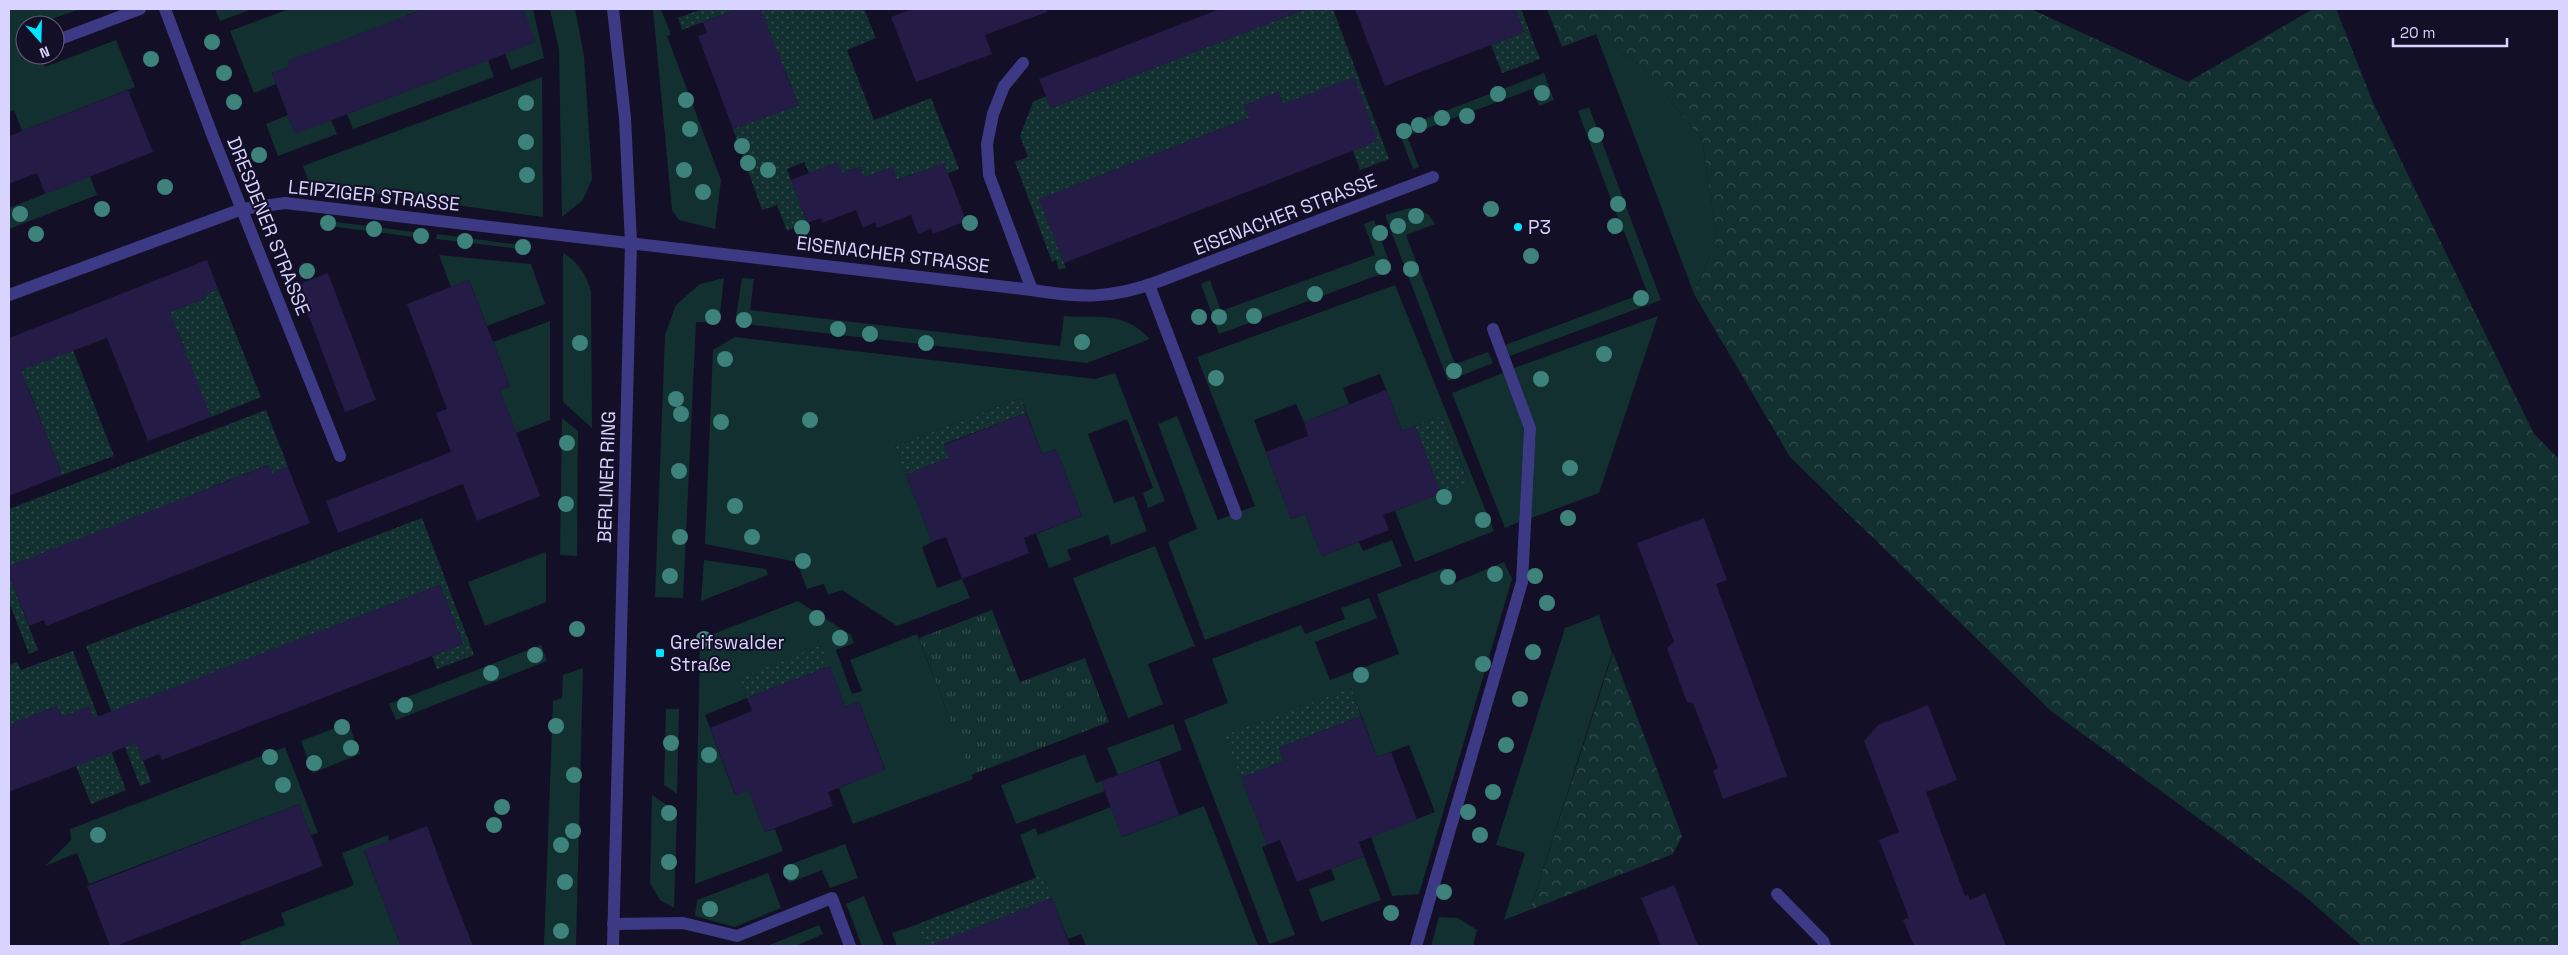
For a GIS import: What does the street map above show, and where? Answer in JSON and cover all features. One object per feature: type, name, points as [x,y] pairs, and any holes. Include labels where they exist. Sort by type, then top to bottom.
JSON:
[{"type":"street","points":[[65,37],[140,9]]},
{"type":"street","name":"DRESDENER STRASSE","points":[[165,9],[340,456]]},
{"type":"street","name":"BERLINER RING","points":[[614,9],[625,118],[631,243],[613,924],[614,946]]},
{"type":"street","points":[[1023,63],[1004,86],[993,114],[987,144],[989,175],[1032,290]]},
{"type":"street","name":"EISENACHER STRASSE","points":[[631,243],[1032,290],[1074,297],[1116,294],[1149,285],[1433,177]]},
{"type":"street","name":"LEIPZIGER STRASSE","points":[[9,295],[242,209],[297,203],[631,243]]},
{"type":"street","points":[[1149,285],[1236,514]]},
{"type":"street","points":[[1416,946],[1522,582],[1530,428],[1493,329]]},
{"type":"street","points":[[1777,894],[1823,941],[1825,946]]},
{"type":"street","points":[[613,924],[683,923],[739,941],[832,898],[850,946]]},
{"type":"green space","points":[[9,9],[80,9],[63,15],[15,15],[15,65],[44,65],[45,67],[65,65],[65,59],[116,40],[135,87],[22,131],[14,110],[9,112]]},
{"type":"green space","points":[[215,9],[252,9],[220,21]]},
{"type":"green space","points":[[289,9],[424,9],[407,15],[409,21],[288,62],[290,67],[272,73],[276,84],[254,93],[230,31]]},
{"type":"green space","points":[[523,9],[533,9],[544,58],[511,70],[505,53],[535,42]]},
{"type":"green space","points":[[550,9],[575,9],[584,56],[592,179],[583,200],[562,217],[559,50]]},
{"type":"green space","points":[[653,9],[661,9],[671,35],[667,36],[721,180],[715,229],[679,220],[672,210]]},
{"type":"green space","points":[[702,9],[737,9],[682,30],[678,18]]},
{"type":"green space","points":[[761,9],[864,9],[876,38],[847,50],[874,120],[931,98],[959,169],[919,184],[915,173],[897,180],[892,167],[864,178],[859,167],[842,173],[809,173],[804,162],[787,169],[807,223],[787,231],[777,205],[762,210],[733,129],[798,105],[785,70],[777,73]]},
{"type":"green space","points":[[1305,9],[1333,9],[1389,159],[1360,170],[1353,151],[1283,104],[1278,92],[1249,118],[1040,199],[1066,268],[1059,270],[1056,260],[1052,262],[1015,162],[1028,157],[1020,136],[1033,102],[1046,96],[1051,108]]},
{"type":"green space","points":[[1515,9],[1521,9],[1540,59],[1502,73],[1491,45],[1524,32]]},
{"type":"green space","points":[[1547,9],[2031,9],[2188,82],[2313,9],[2336,9],[2374,105],[2534,434],[2559,459],[2559,946],[2362,946],[2301,893],[2051,711],[1790,457],[1694,294],[1717,238],[1702,139],[1642,67],[1596,34],[1562,47]]},
{"type":"green space","points":[[1596,34],[1642,67],[1702,139],[1717,238],[1694,294]]},
{"type":"green space","points":[[488,60],[494,77],[353,129],[347,114]]},
{"type":"green space","points":[[1544,73],[1554,100],[1539,106],[1532,89],[1471,112],[1473,118],[1465,121],[1462,115],[1407,136],[1419,167],[1413,169],[1398,129]]},
{"type":"green space","points":[[542,77],[543,217],[310,185],[303,166]]},
{"type":"green space","points":[[1589,107],[1661,300],[1510,356],[1505,345],[1647,292],[1624,231],[1612,235],[1607,223],[1618,218],[1578,111]]},
{"type":"green space","points":[[288,115],[295,133],[331,120],[337,134],[278,156],[266,124]]},
{"type":"green space","points":[[90,176],[97,195],[9,229],[9,208]]},
{"type":"green space","points":[[1410,208],[1428,214],[1435,224],[1406,235],[1455,364],[1488,352],[1493,363],[1448,381],[1385,215]]},
{"type":"green space","points":[[321,220],[430,234],[429,239],[321,225]]},
{"type":"green space","points":[[1374,220],[1392,270],[1219,334],[1201,284],[1210,280],[1221,311],[1375,255],[1364,224]]},
{"type":"green space","points":[[437,234],[528,246],[528,250],[436,239]]},
{"type":"green space","points":[[563,253],[581,269],[591,292],[592,428],[563,402]]},
{"type":"green space","points":[[439,255],[531,264],[545,304],[487,326],[469,280],[451,287]]},
{"type":"green space","points":[[724,278],[719,323],[696,322],[683,598],[655,597],[665,335],[676,305],[700,284]]},
{"type":"green space","points":[[742,278],[754,279],[750,310],[1060,346],[1064,316],[1100,317],[1120,320],[1130,324],[1150,339],[1087,363],[735,323]]},
{"type":"green space","points":[[1395,285],[1494,531],[1415,562],[1395,511],[1469,482],[1442,416],[1402,431],[1380,374],[1343,388],[1349,404],[1304,422],[1296,404],[1254,420],[1291,519],[1305,514],[1322,556],[1359,542],[1363,551],[1392,540],[1402,566],[1205,640],[1168,542],[1197,529],[1158,424],[1177,416],[1218,520],[1255,506],[1197,357]]},
{"type":"green space","points":[[218,289],[261,397],[211,417],[177,350],[184,347],[176,328],[162,315],[206,298],[205,294]]},
{"type":"green space","points":[[1658,316],[1599,493],[1531,518],[1536,427],[1514,368]]},
{"type":"green space","points":[[550,321],[550,420],[516,433],[500,390],[510,386],[493,342]]},
{"type":"green space","points":[[735,337],[1095,379],[1115,373],[1165,501],[1148,508],[1143,493],[1153,488],[1127,419],[1088,434],[1114,503],[1134,496],[1147,531],[1111,545],[1108,535],[1067,550],[1071,560],[1049,568],[1036,534],[1082,516],[1056,449],[1042,454],[1021,398],[895,446],[932,542],[922,547],[937,588],[962,579],[970,598],[897,626],[842,590],[828,595],[824,584],[807,589],[797,562],[705,544],[713,350]]},
{"type":"green space","points":[[73,350],[114,456],[62,475],[28,387],[13,373]]},
{"type":"green space","points":[[1503,373],[1524,429],[1519,522],[1505,528],[1452,393]]},
{"type":"green space","points":[[1021,398],[1026,413],[944,444],[949,458],[906,475],[895,446]]},
{"type":"green space","points":[[266,410],[288,467],[272,473],[268,465],[214,486],[29,567],[25,560],[9,566],[9,509]]},
{"type":"green space","points":[[1442,416],[1469,483],[1441,494],[1415,426]]},
{"type":"green space","points":[[562,418],[578,431],[577,556],[560,555]]},
{"type":"green space","points":[[422,518],[474,655],[437,669],[432,656],[463,644],[440,585],[123,708],[151,782],[140,786],[86,646]]},
{"type":"green space","points":[[1155,546],[1195,646],[1148,664],[1163,704],[1128,718],[1073,578]]},
{"type":"green space","points":[[546,552],[546,602],[485,626],[468,582]]},
{"type":"green space","points":[[704,560],[766,569],[768,575],[701,601]]},
{"type":"green space","points":[[1504,562],[1512,579],[1419,894],[1392,896],[1371,837],[1435,812],[1409,745],[1377,757],[1351,688],[1232,753],[1267,845],[1262,847],[1295,935],[1269,944],[1184,720],[1228,703],[1212,659],[1301,625],[1305,634],[1345,619],[1341,608],[1369,598],[1377,618],[1315,642],[1330,680],[1399,654],[1377,594],[1445,568],[1451,584]]},
{"type":"green space","points":[[9,575],[38,650],[29,654],[9,602]]},
{"type":"green space","points":[[798,601],[851,635],[854,643],[836,650],[852,694],[862,691],[850,660],[917,634],[973,779],[853,824],[839,788],[885,769],[859,702],[845,707],[822,646],[740,678],[747,698],[705,715],[735,795],[749,790],[765,832],[775,829],[783,851],[695,884],[700,639]]},
{"type":"green space","points":[[992,610],[1020,682],[1085,658],[1109,722],[971,775],[919,638]]},
{"type":"green space","points":[[1599,615],[1612,653],[1530,910],[1504,920],[1525,853],[1496,845],[1565,628]]},
{"type":"green space","points":[[541,645],[547,661],[396,720],[389,704]]},
{"type":"green space","points":[[822,645],[830,666],[747,698],[740,678]]},
{"type":"green space","points":[[73,651],[126,790],[91,804],[76,766],[89,707],[62,717],[57,706],[9,725],[9,665],[17,662],[21,670]]},
{"type":"green space","points":[[1613,653],[1682,836],[1673,854],[1530,910]]},
{"type":"green space","points":[[583,668],[576,946],[544,946],[553,701],[562,698],[563,675]]},
{"type":"green space","points":[[1351,688],[1361,716],[1279,748],[1284,761],[1241,778],[1225,735]]},
{"type":"green space","points":[[666,709],[679,709],[677,794],[664,785]]},
{"type":"green space","points":[[348,723],[360,754],[313,773],[301,741]]},
{"type":"green space","points":[[1173,724],[1182,750],[1118,775],[1107,748]]},
{"type":"green space","points":[[285,747],[318,833],[311,835],[299,804],[89,884],[77,853],[45,866],[71,840],[70,829]]},
{"type":"green space","points":[[1085,754],[1096,783],[1101,781],[1105,791],[1016,824],[1001,785]]},
{"type":"green space","points":[[652,795],[677,812],[674,908],[660,900],[650,883]]},
{"type":"green space","points":[[1204,806],[1258,946],[1086,946],[1081,934],[1068,939],[1043,876],[1036,878],[1020,835],[1035,828],[1038,835],[1111,807],[1122,837]]},
{"type":"green space","points":[[388,835],[389,841],[364,851],[401,946],[241,946],[240,942],[285,925],[281,913],[354,885],[342,853]]},
{"type":"green space","points":[[845,844],[858,878],[830,888],[822,870],[789,883],[783,867]]},
{"type":"green space","points":[[1364,856],[1381,900],[1321,922],[1309,889],[1335,880],[1331,869]]},
{"type":"green space","points":[[768,873],[781,908],[735,927],[695,916],[697,900]]},
{"type":"green space","points":[[1043,875],[1052,898],[970,930],[974,944],[967,946],[926,946],[918,924]]},
{"type":"green space","points":[[864,896],[884,946],[862,946],[846,904]]},
{"type":"green space","points":[[1439,917],[1458,918],[1477,930],[1473,946],[1431,946]]},
{"type":"green space","points":[[918,924],[926,946],[897,946],[892,933]]},
{"type":"green space","points":[[819,925],[823,934],[796,946],[767,946]]},
{"type":"building","points":[[424,9],[523,9],[536,42],[295,134],[272,73],[290,67],[287,61]]},
{"type":"building","points":[[737,9],[761,9],[798,105],[733,129],[698,36],[707,33],[703,22]]},
{"type":"building","points":[[912,9],[1046,9],[1047,12],[985,35],[992,54],[916,82],[891,17]]},
{"type":"building","points":[[1220,9],[1299,9],[1300,11],[1051,108],[1039,79]]},
{"type":"building","points":[[1355,9],[1515,9],[1524,32],[1385,86]]},
{"type":"building","points":[[1354,77],[1378,141],[1064,263],[1039,199],[1249,118],[1244,105],[1278,92],[1283,104]]},
{"type":"building","points":[[128,90],[153,152],[45,194],[37,173],[9,184],[9,136]]},
{"type":"building","points":[[837,162],[842,173],[860,167],[864,178],[892,167],[897,180],[944,163],[966,221],[933,234],[931,229],[918,234],[911,215],[877,228],[875,222],[863,228],[856,210],[822,223],[821,218],[807,223],[791,180]]},
{"type":"building","points":[[207,260],[218,289],[205,294],[206,298],[170,312],[211,417],[148,441],[107,338],[21,370],[62,475],[9,496],[9,338]]},
{"type":"building","points":[[328,273],[376,400],[345,412],[297,285]]},
{"type":"building","points":[[469,280],[510,386],[500,390],[540,496],[477,521],[463,484],[338,533],[326,501],[451,452],[436,413],[447,409],[407,304]]},
{"type":"building","points":[[1386,390],[1402,431],[1415,426],[1441,494],[1383,515],[1389,530],[1322,556],[1305,514],[1291,519],[1266,452],[1308,436],[1304,422]]},
{"type":"building","points":[[1026,413],[1042,454],[1056,449],[1082,516],[1024,538],[1029,553],[962,579],[946,537],[932,542],[906,475],[949,458],[944,445]]},
{"type":"building","points":[[269,465],[272,473],[288,467],[310,523],[46,626],[44,620],[29,626],[9,575],[9,566]]},
{"type":"building","points":[[1704,518],[1727,580],[1716,584],[1787,776],[1723,799],[1713,771],[1718,768],[1693,703],[1687,702],[1667,648],[1674,642],[1637,543]]},
{"type":"building","points":[[440,585],[463,644],[162,760],[159,754],[143,761],[136,743],[9,792],[9,725],[57,706],[62,717],[89,706],[94,718]]},
{"type":"building","points":[[830,666],[845,707],[859,702],[885,770],[828,792],[833,806],[765,832],[749,790],[736,796],[710,728],[752,711],[747,698]]},
{"type":"building","points":[[1928,705],[1957,780],[1926,792],[1965,896],[1968,895],[1970,900],[1985,893],[2006,946],[1914,946],[1903,920],[1909,918],[1879,840],[1899,832],[1864,741],[1878,725]]},
{"type":"building","points":[[1361,716],[1377,757],[1391,752],[1417,820],[1359,842],[1364,856],[1297,882],[1280,840],[1267,845],[1241,778],[1284,761],[1279,748]]},
{"type":"building","points":[[1159,760],[1179,815],[1122,837],[1101,781]]},
{"type":"building","points":[[299,804],[323,866],[116,946],[110,946],[87,886]]},
{"type":"building","points":[[427,826],[473,946],[401,946],[364,850]]},
{"type":"building","points":[[1674,885],[1698,946],[1661,946],[1641,898]]},
{"type":"building","points":[[1052,898],[1070,946],[934,946],[933,944]]},
{"type":"place","name":"P3","points":[[1518,227]]},
{"type":"place","name":"Greifswalder Straße","points":[[660,653]]}]
